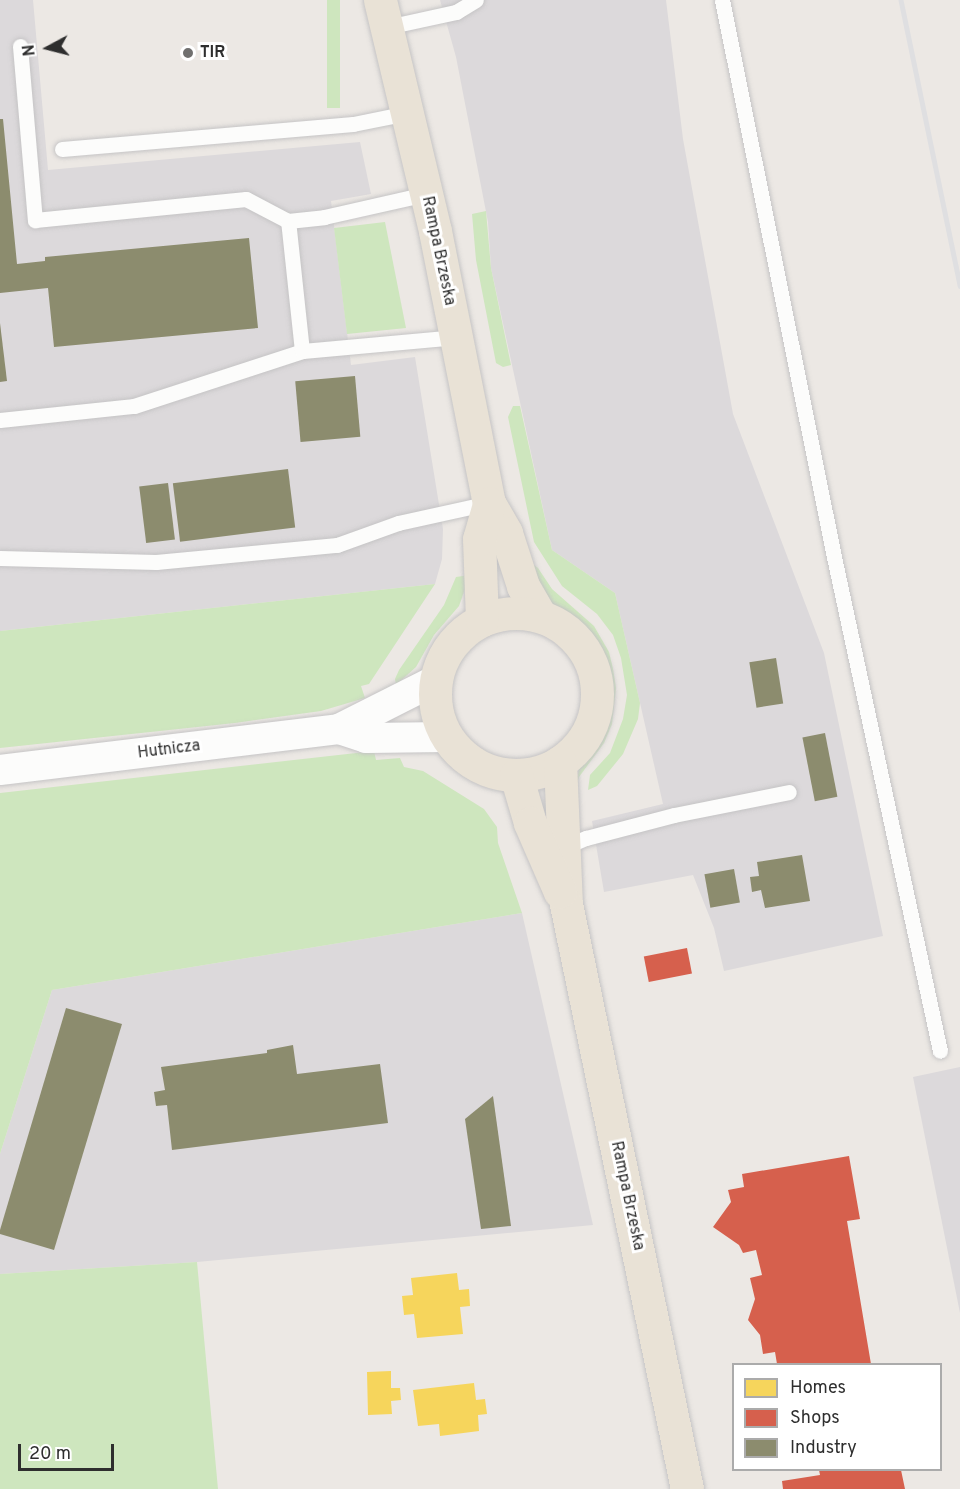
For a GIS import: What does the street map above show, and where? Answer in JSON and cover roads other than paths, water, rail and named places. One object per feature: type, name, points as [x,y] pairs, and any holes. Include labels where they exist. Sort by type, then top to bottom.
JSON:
[{"type":"highway","name":"Rampa Brzeska","points":[[384,14],[457,338],[489,503],[506,533],[523,586],[540,616]]},
{"type":"highway","name":"Rampa Brzeska","points":[[482,620],[479,539],[489,503]]},
{"type":"highway","points":[[501,614],[540,616],[564,627],[582,646],[594,669],[597,696],[593,722],[579,745],[560,762],[539,772],[516,775],[496,772],[477,765],[460,753],[447,737],[439,719],[435,700],[436,680],[445,655],[455,641],[482,620],[501,614]]},
{"type":"highway","name":"Rampa Brzeska","points":[[553,851],[560,762]]},
{"type":"highway","name":"Rampa Brzeska","points":[[516,775],[553,851],[566,904],[687,1489]]},
{"type":"street","name":"Hutnicza","points":[[0,770],[339,729],[436,680]]},
{"type":"street","name":"Hutnicza","points":[[339,729],[366,738],[447,737]]},
{"type":"lane","points":[[384,14],[456,12],[476,0]]},
{"type":"lane","points":[[722,0],[834,557],[940,1051]]},
{"type":"lane","points":[[20,46],[35,220],[246,199],[288,221],[324,217],[426,194]]},
{"type":"lane","points":[[62,149],[353,124],[407,113]]},
{"type":"lane","points":[[288,221],[302,351]]},
{"type":"lane","points":[[0,420],[134,406],[302,351],[457,338]]},
{"type":"lane","points":[[0,558],[156,562],[337,545],[398,523],[489,503]]},
{"type":"lane","points":[[553,851],[586,838],[674,815],[789,792]]},
{"type":"railway","points":[[901,0],[960,286]]},
{"type":"place","name":"TIR","points":[[188,53]]}]
